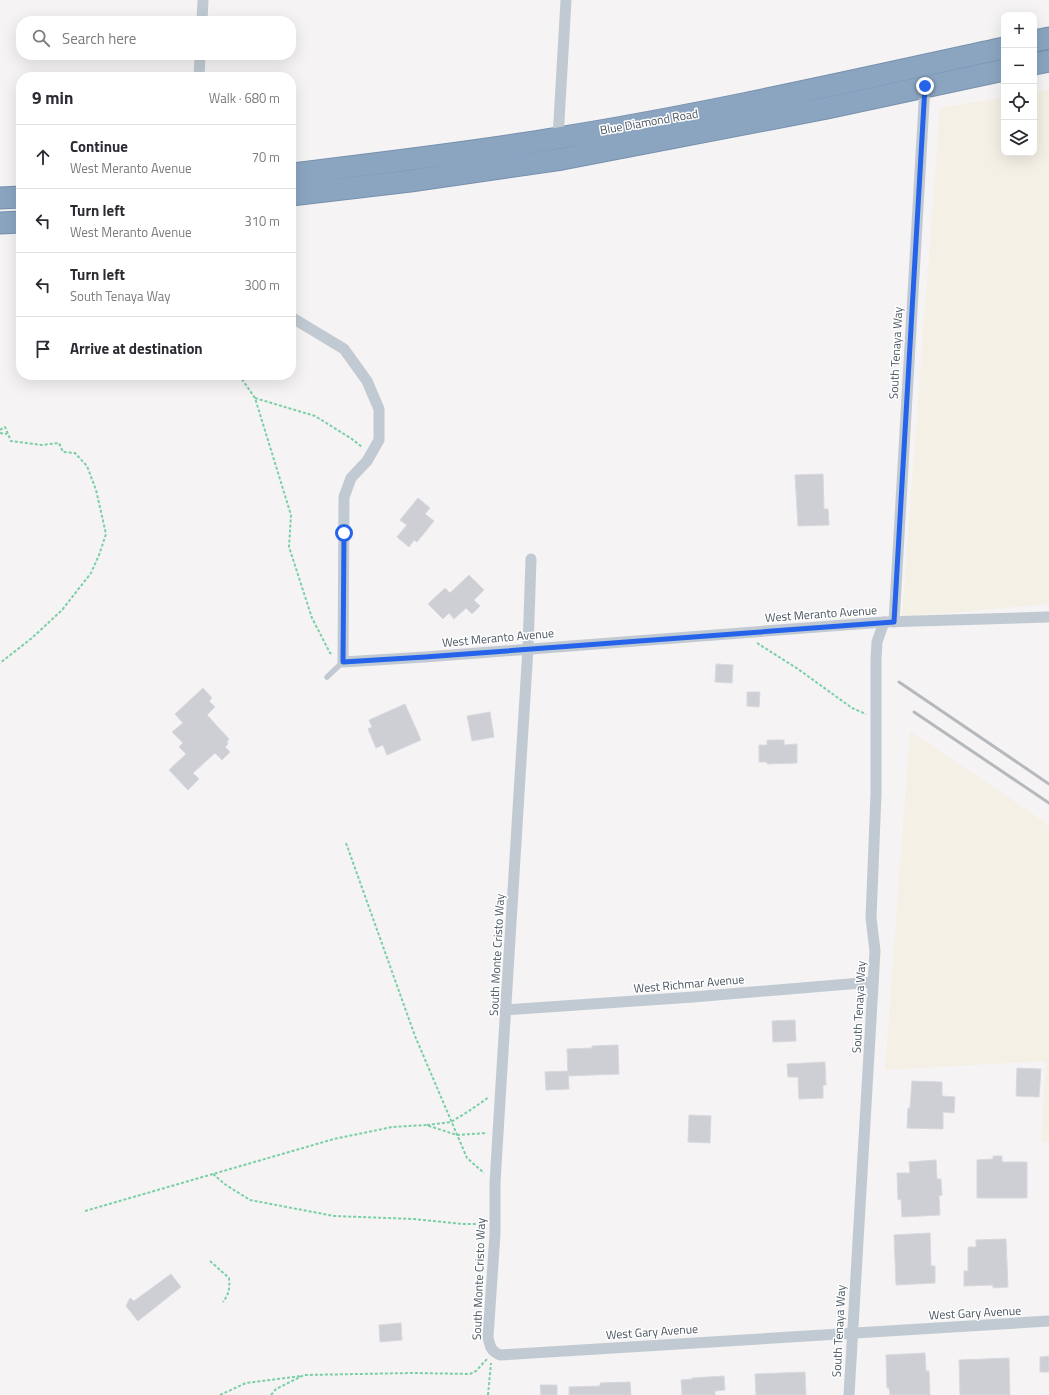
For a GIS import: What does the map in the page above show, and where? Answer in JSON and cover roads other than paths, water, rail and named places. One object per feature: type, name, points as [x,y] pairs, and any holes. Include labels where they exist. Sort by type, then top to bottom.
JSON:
[{"type":"highway","points":[[1037,40],[1049,38]]},
{"type":"highway","name":"Blue Diamond Road","points":[[296,173],[393,162],[558,138],[779,97],[1001,49]]},
{"type":"highway","points":[[1037,63],[1049,61]]},
{"type":"highway","name":"Blue Diamond Road","points":[[296,194],[410,181],[562,159],[826,108],[1001,71]]},
{"type":"highway","points":[[0,198],[16,197]]},
{"type":"highway","points":[[0,223],[16,222]]},
{"type":"street","points":[[202,16],[203,0]]},
{"type":"street","points":[[558,138],[566,0]]},
{"type":"street","points":[[199,72],[200,60]]},
{"type":"street","name":"South Tenaya Way","points":[[849,1395],[875,951],[871,918],[876,794],[877,642],[889,622],[925,86]]},
{"type":"street","points":[[296,320],[344,349],[367,381],[379,409],[379,440],[367,461],[351,478],[344,497],[343,662]]},
{"type":"street","name":"South Monte Cristo Way","points":[[493,1352],[490,1347],[488,1337],[495,1224],[498,1133],[528,648],[531,559]]},
{"type":"street","name":"West Meranto Avenue","points":[[343,662],[889,622],[1049,617]]},
{"type":"street","name":"West Richmar Avenue","points":[[506,1010],[693,997],[873,982]]},
{"type":"street","name":"West Gary Avenue","points":[[493,1352],[500,1355],[1049,1321]]},
{"type":"lane","points":[[327,678],[343,662]]},
{"type":"railway","points":[[899,682],[1049,784]]},
{"type":"railway","points":[[914,712],[1049,803]]}]
